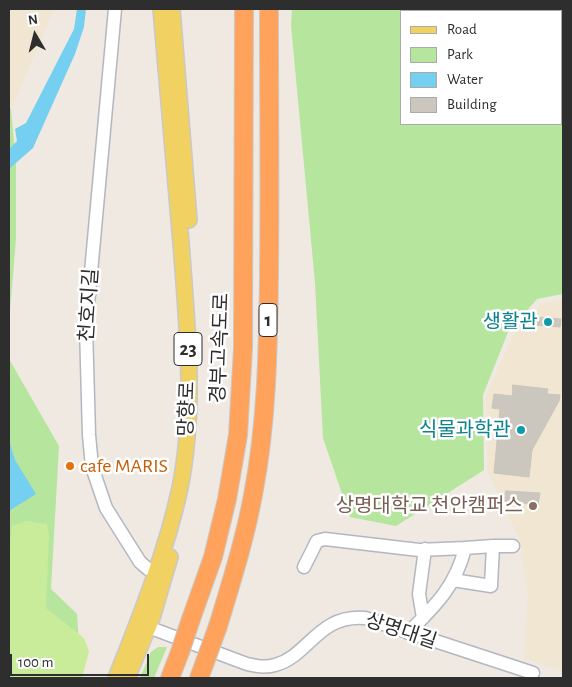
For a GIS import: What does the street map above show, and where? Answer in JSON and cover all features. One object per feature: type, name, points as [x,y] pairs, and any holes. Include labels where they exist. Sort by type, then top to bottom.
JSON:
[{"type":"highway","name":"경부고속도로","points":[[170,678],[213,557],[227,499],[238,435],[243,348],[244,9]]},
{"type":"highway","name":"1","points":[[199,678],[218,626],[238,559],[253,495],[263,423],[269,274],[269,9]]},
{"type":"main road","name":"망향로","points":[[160,573],[180,487],[186,443],[189,389],[186,311],[161,9]]},
{"type":"main road","name":"망향로","points":[[127,678],[160,573],[189,490],[195,448],[198,391],[196,307],[172,9]]},
{"type":"main road","name":"망향로","points":[[116,678],[143,625]]},
{"type":"street","name":"천호지길","points":[[115,9],[86,327],[89,435],[92,467],[106,508],[140,562],[160,573]]},
{"type":"street","points":[[304,567],[317,541],[325,539],[425,549],[513,546]]},
{"type":"street","points":[[453,580],[491,586],[493,546]]},
{"type":"street","points":[[408,633],[444,596],[461,566],[465,548]]},
{"type":"street","points":[[423,618],[419,594],[425,549]]},
{"type":"street","name":"상명대길","points":[[143,625],[247,664],[262,667],[275,665],[289,658],[328,626],[341,620],[355,617],[365,618],[533,673]]},
{"type":"shaded area","points":[[9,9],[54,9],[12,107],[9,104]]},
{"type":"shaded area","name":"상명대학교 천안캠퍼스","points":[[563,299],[563,671],[524,658],[528,594],[519,538],[488,473],[486,396],[513,335],[540,304]]},
{"type":"green space","points":[[292,9],[563,9],[563,294],[537,299],[508,332],[483,395],[484,470],[396,526],[350,517],[323,438],[315,283],[291,25]]},
{"type":"green space","points":[[9,107],[11,109],[16,165],[16,239],[9,323]]},
{"type":"green space","points":[[9,359],[59,446],[51,589],[77,614],[81,678],[9,678]]},
{"type":"green space","points":[[26,521],[47,524],[49,536],[46,608],[84,638],[89,651],[82,678],[12,678],[7,623],[10,543],[12,526]]},
{"type":"green space","points":[[158,647],[167,647],[154,678],[140,678],[151,652]]},
{"type":"water","points":[[77,9],[86,9],[84,27],[75,54],[33,148],[9,169],[9,149],[17,141],[15,129],[26,123],[74,29]]},
{"type":"water","points":[[9,440],[15,460],[36,494],[9,511]]},
{"type":"building","name":"생활관","points":[[537,317],[561,319],[560,327],[536,325]]},
{"type":"building","name":"식물과학관","points":[[513,385],[548,389],[547,394],[560,395],[559,401],[532,450],[529,477],[494,473],[500,409],[492,408],[494,394],[512,396]]},
{"type":"building","points":[[506,491],[540,493],[538,505],[504,501]]},
{"type":"place","name":"생활관","points":[[548,322]]},
{"type":"place","name":"식물과학관","points":[[521,430]]},
{"type":"place","name":"cafe MARIS","points":[[70,466]]},
{"type":"place","name":"상명대학교 천안캠퍼스","points":[[533,506]]}]
